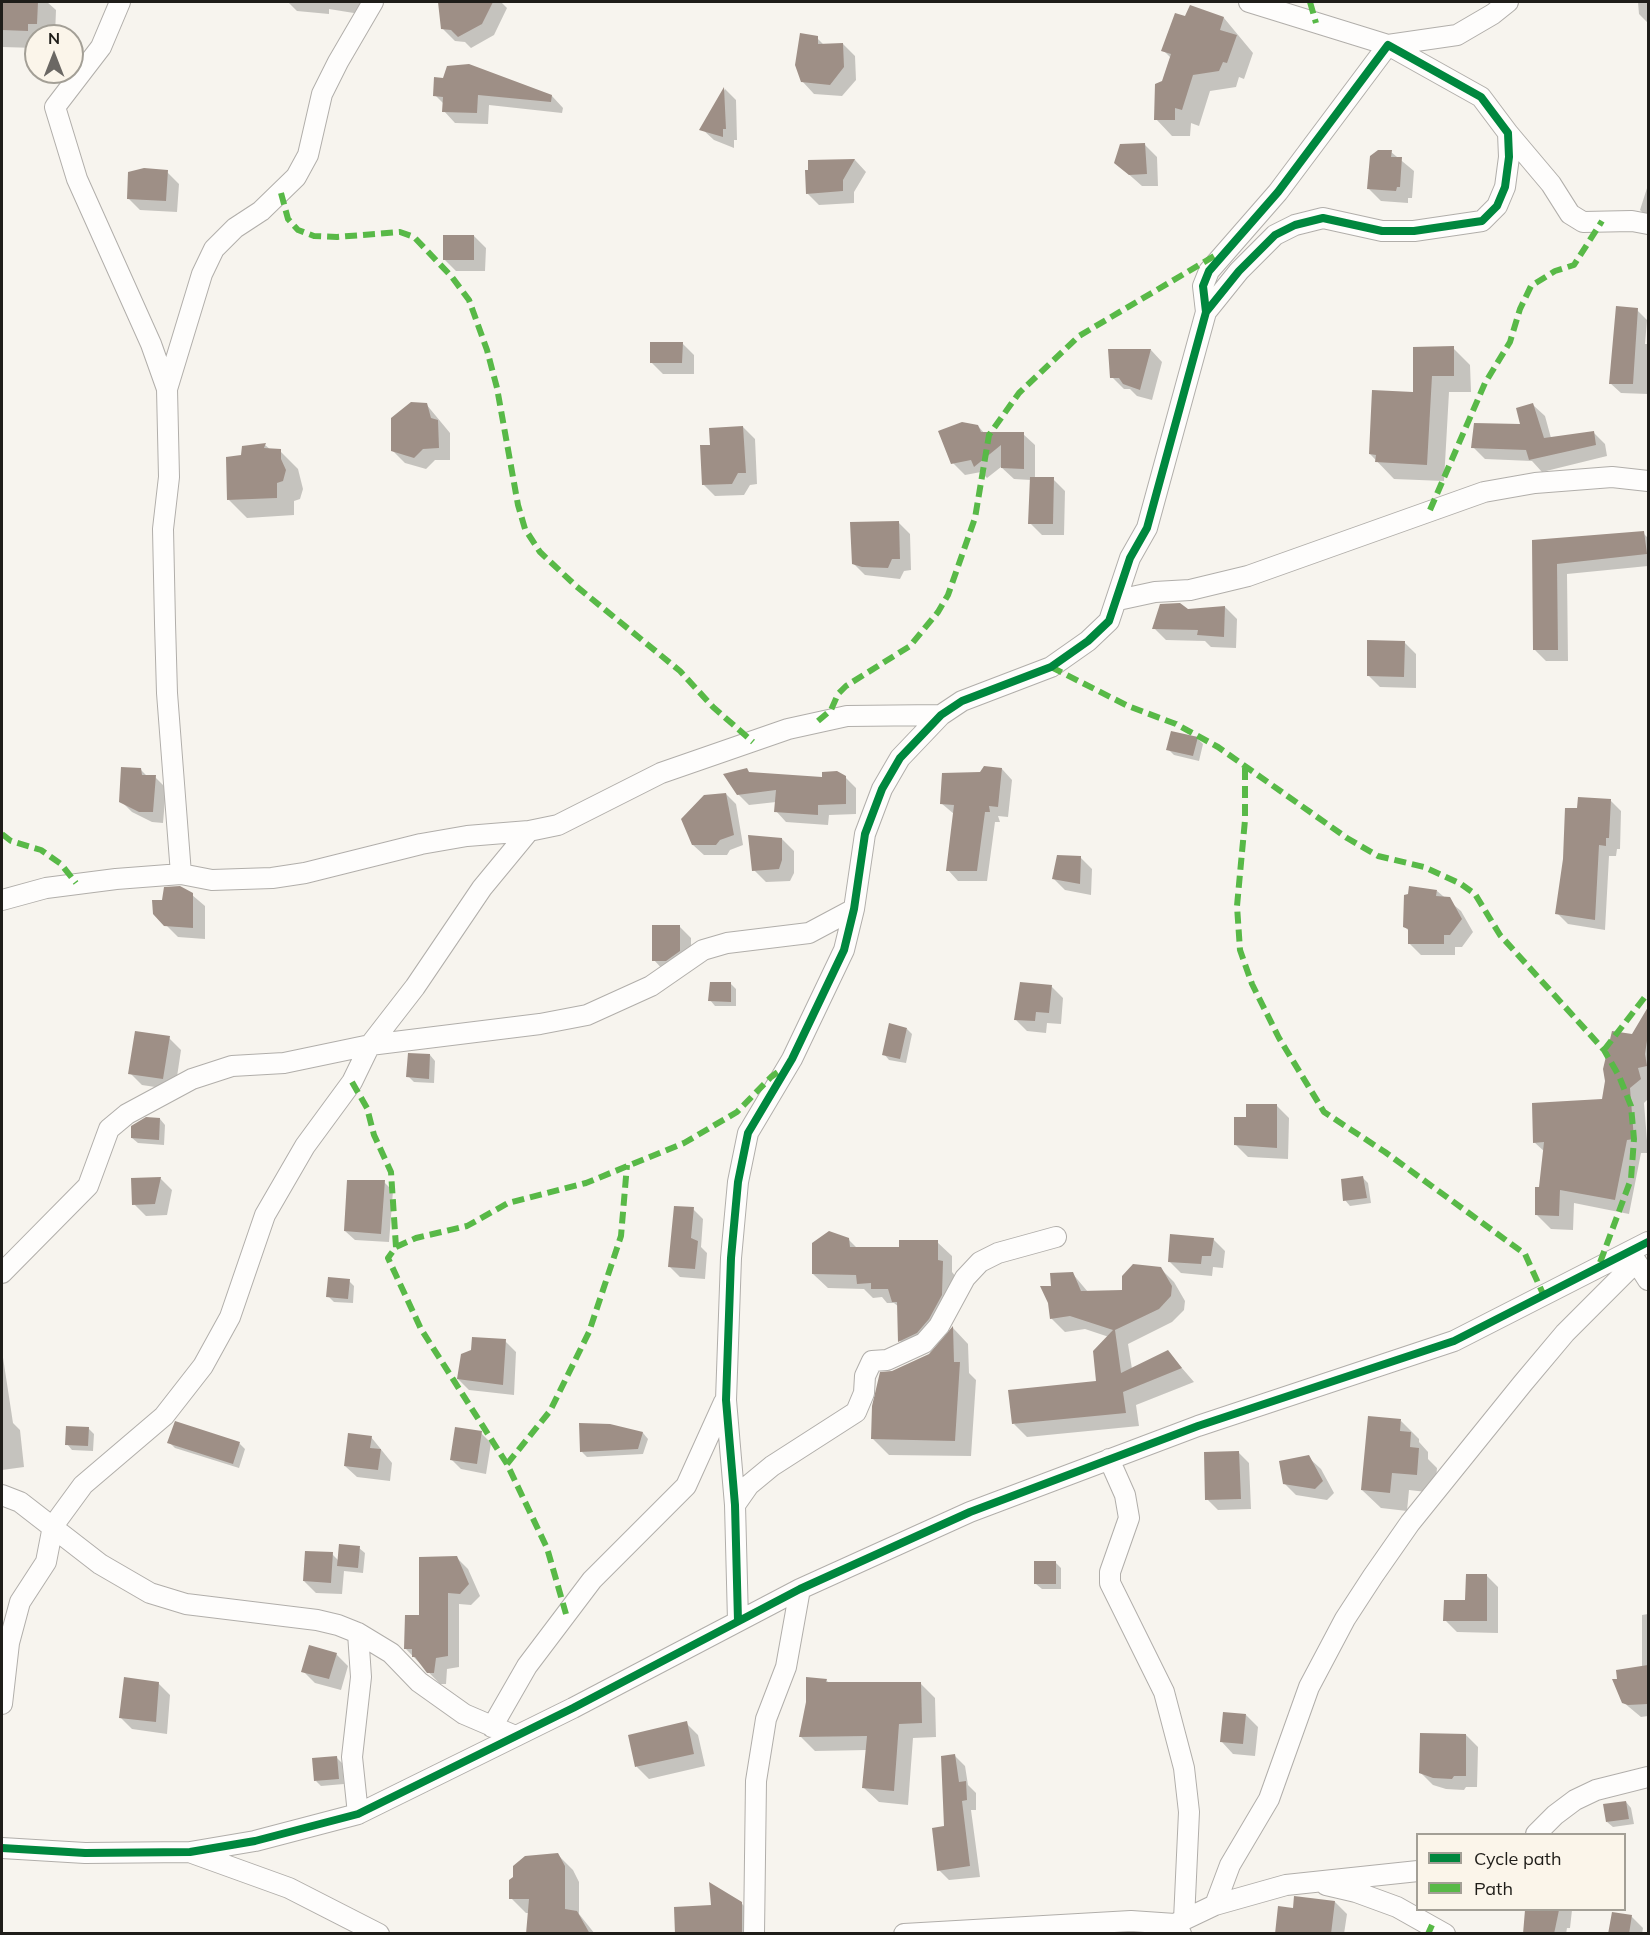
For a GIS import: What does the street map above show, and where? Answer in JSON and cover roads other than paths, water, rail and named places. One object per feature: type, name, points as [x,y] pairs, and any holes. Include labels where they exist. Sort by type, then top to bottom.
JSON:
[{"type":"street","points":[[120,2],[101,47],[55,107],[77,179],[151,344],[167,389]]},
{"type":"street","points":[[181,874],[166,646],[163,529],[169,477],[167,389],[202,274],[214,249],[235,228],[261,211],[296,177],[308,155],[322,94],[373,2]]},
{"type":"street","points":[[1249,2],[1388,45],[1481,97],[1508,134],[1551,184],[1570,214],[1583,222],[1632,221],[1648,224]]},
{"type":"street","points":[[738,1622],[735,1505],[726,1400],[738,1182],[748,1133],[792,1059],[844,950],[854,909],[865,834],[882,789],[900,758],[941,715],[962,701],[1051,667],[1088,641],[1109,621],[1118,600],[1130,558],[1147,528],[1206,312],[1203,286],[1209,271],[1278,192],[1388,45],[1457,35],[1493,14],[1508,2]]},
{"type":"street","points":[[1206,312],[1239,271],[1275,235],[1295,225],[1323,218],[1382,231],[1414,231],[1482,221],[1497,206],[1505,187],[1509,157],[1508,134]]},
{"type":"street","points":[[1118,600],[1155,592],[1190,590],[1248,576],[1484,492],[1535,483],[1612,477],[1648,481]]},
{"type":"street","points":[[2,900],[76,883],[181,874],[212,880],[272,878],[305,873],[422,844],[476,835],[529,831],[558,825],[661,773],[798,727],[847,716],[941,715]]},
{"type":"street","points":[[2,1704],[9,1642],[20,1602],[46,1562],[53,1526],[83,1485],[164,1416],[203,1366],[230,1317],[265,1215],[304,1146],[352,1082],[370,1045],[415,987],[482,888],[529,831]]},
{"type":"street","points":[[2,1273],[88,1186],[109,1129],[127,1114],[192,1079],[232,1066],[284,1063],[370,1045],[540,1024],[587,1015],[651,986],[703,950],[727,943],[809,933],[854,909]]},
{"type":"street","points":[[735,1505],[749,1485],[772,1467],[856,1412],[864,1393],[865,1376],[872,1361],[887,1360],[924,1343],[939,1326],[965,1278],[980,1262],[998,1253],[1056,1237]]},
{"type":"street","points":[[1215,1905],[1230,1865],[1269,1799],[1308,1687],[1373,1576],[1410,1523],[1523,1383],[1648,1242]]},
{"type":"street","points":[[1633,1257],[1648,1280]]},
{"type":"street","points":[[2,1848],[85,1853],[190,1852],[265,1839],[358,1814],[573,1708],[800,1589],[970,1512],[1198,1426],[1454,1341],[1633,1257]]},
{"type":"street","points":[[492,1727],[527,1666],[592,1580],[686,1486],[726,1400]]},
{"type":"street","points":[[1109,1459],[1125,1495],[1130,1518],[1110,1572],[1110,1583],[1164,1692],[1184,1768],[1189,1812],[1180,1926]]},
{"type":"street","points":[[2,1495],[20,1502],[100,1564],[150,1593],[186,1604],[317,1620],[358,1633],[391,1653],[419,1682],[464,1714],[513,1736]]},
{"type":"street","points":[[754,1934],[756,1781],[766,1719],[786,1667],[800,1589]]},
{"type":"street","points":[[358,1633],[361,1677],[352,1756],[358,1814]]},
{"type":"street","points":[[1537,1833],[1575,1800],[1596,1790],[1648,1777]]},
{"type":"street","points":[[190,1852],[289,1888],[379,1934]]},
{"type":"street","points":[[904,1934],[1047,1924],[1131,1921],[1180,1926],[1215,1905],[1286,1885],[1416,1871]]},
{"type":"street","points":[[1310,1882],[1376,1899],[1445,1934]]}]
